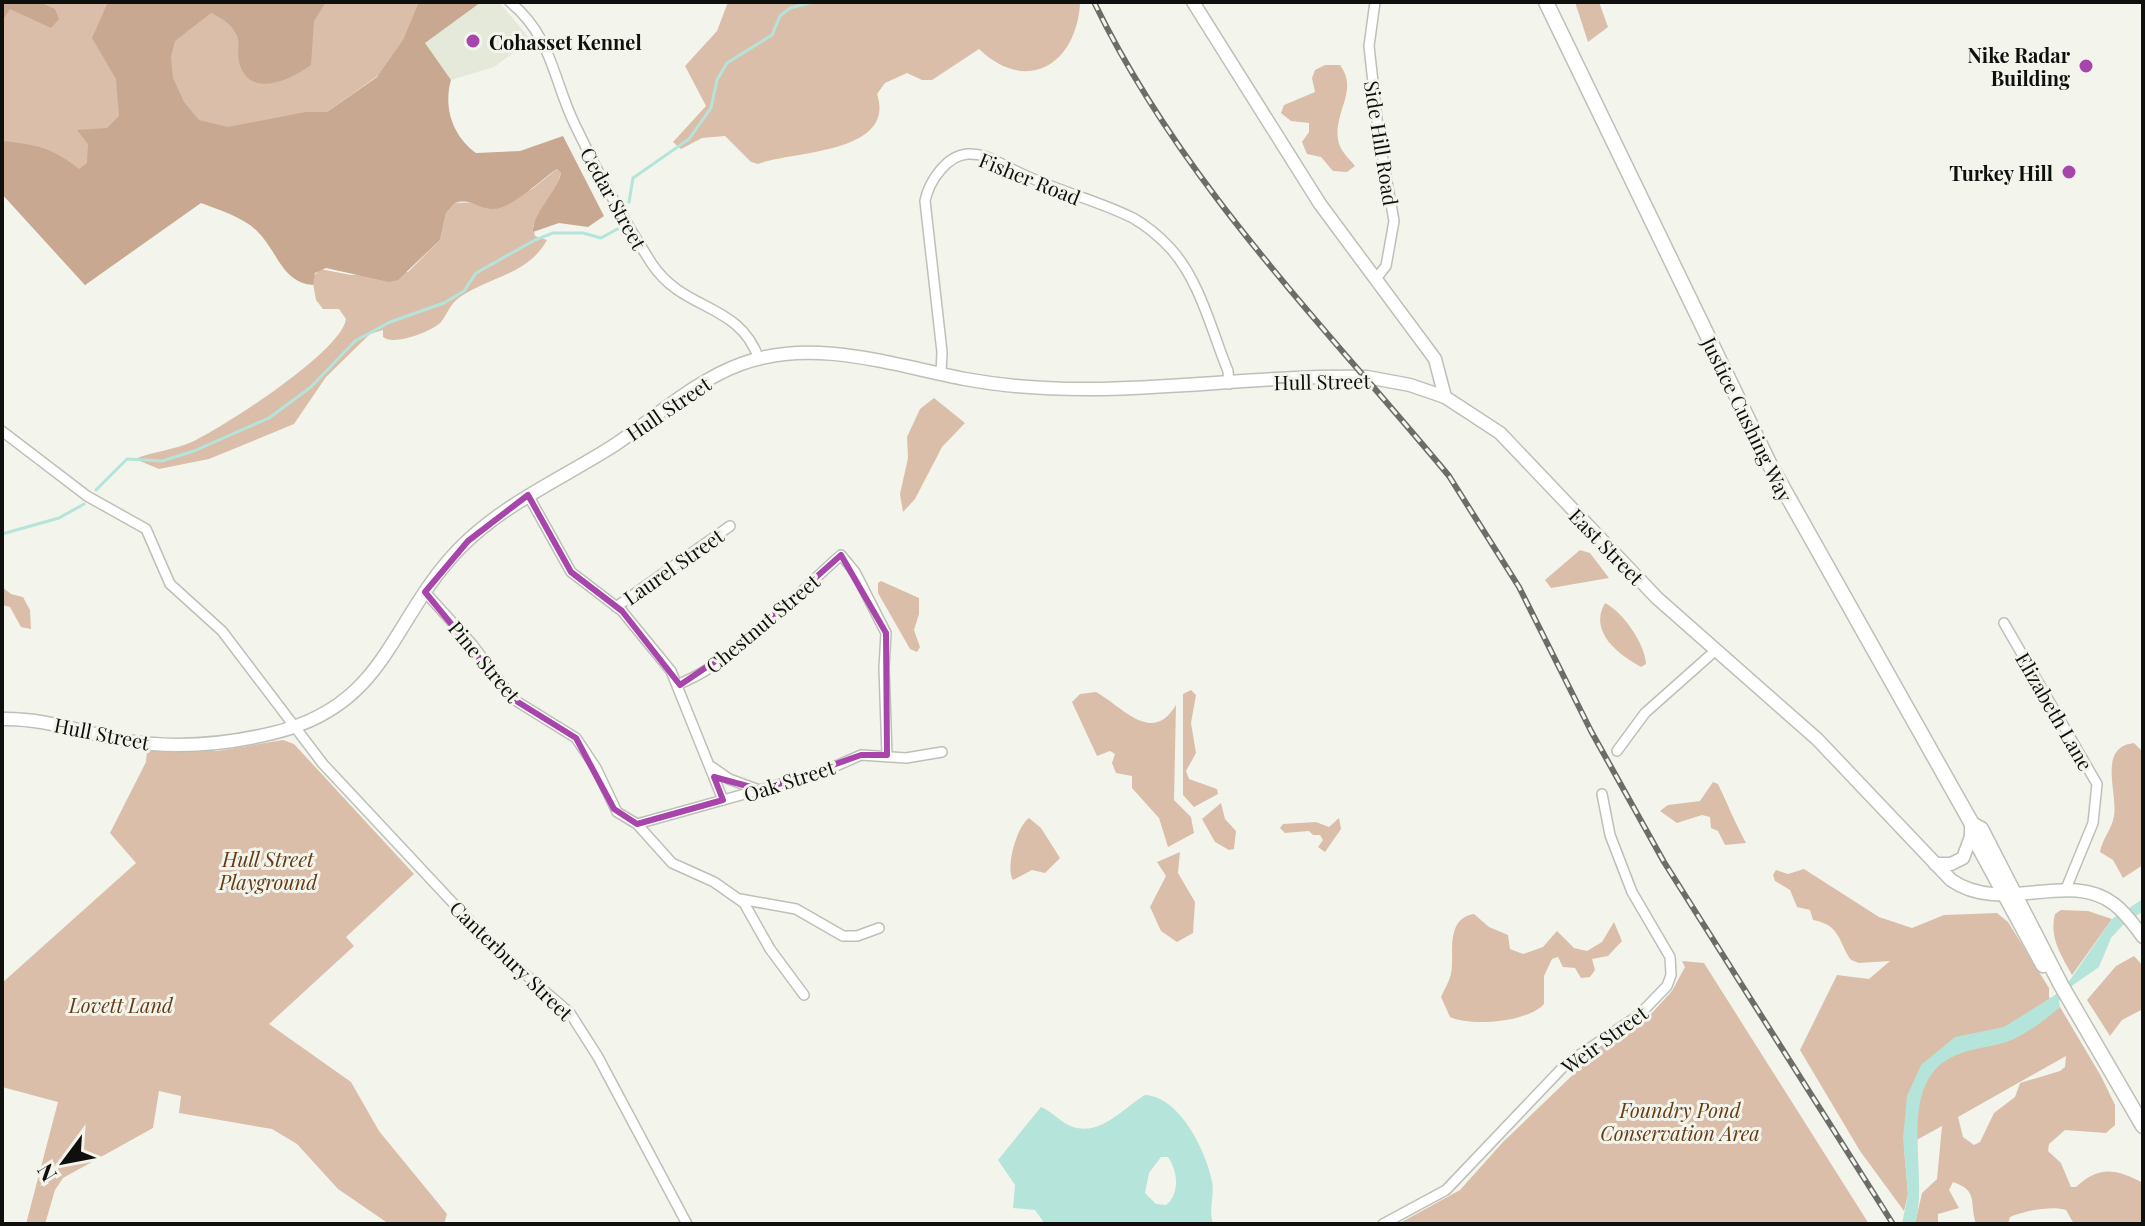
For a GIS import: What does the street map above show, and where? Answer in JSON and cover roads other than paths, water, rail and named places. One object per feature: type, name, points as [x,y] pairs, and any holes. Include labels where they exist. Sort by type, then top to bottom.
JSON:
[{"type":"main road","points":[[1193,2],[1303,178],[1435,359],[1445,397]]},
{"type":"main road","name":"Justice Cushing Way","points":[[1546,2],[1770,465],[1972,829],[1981,829],[2041,961],[2064,990],[2143,1126]]},
{"type":"main road","name":"Hull Street","points":[[2,719],[45,722],[125,740],[170,745],[222,743],[295,727],[334,709],[360,688],[385,658],[425,592],[468,541],[528,495],[612,446],[703,382],[759,359],[791,353],[832,353],[1019,388],[1065,391],[1367,377],[1445,397]]},
{"type":"main road","points":[[1422,389],[1435,359]]},
{"type":"main road","name":"East Street","points":[[1445,397],[1480,417],[1507,439],[1633,574],[1825,746],[1935,864],[1966,888],[2010,895],[2065,891],[2095,894],[2112,903],[2139,932]]},
{"type":"main road","points":[[1935,864],[1951,864],[1963,858],[1972,829]]},
{"type":"street","name":"Cedar Street","points":[[510,2],[542,36],[580,136],[619,214],[655,268],[674,290],[742,328],[759,359]]},
{"type":"street","name":"Side Hill Road","points":[[1375,2],[1369,53],[1394,221],[1386,266],[1375,280]]},
{"type":"street","name":"Fisher Road","points":[[941,374],[942,352],[925,201],[930,186],[944,167],[959,156],[973,154],[999,161],[1069,195],[1124,214],[1156,234],[1175,253],[1188,274],[1228,371],[1229,384]]},
{"type":"street","name":"Canterbury Street","points":[[2,431],[87,496],[146,529],[170,584],[222,631],[323,764],[489,941],[574,1019],[687,1224]]},
{"type":"street","points":[[528,495],[571,572],[616,607],[679,684],[723,800]]},
{"type":"street","name":"Laurel Street","points":[[616,607],[730,526]]},
{"type":"street","name":"Chestnut Street","points":[[679,684],[702,674],[742,643],[841,555],[855,572],[886,633],[887,755]]},
{"type":"street","name":"Pine Street","points":[[425,592],[478,651],[509,695],[576,738],[596,768],[614,809],[637,824],[672,863],[714,882],[740,899],[804,995]]},
{"type":"street","name":"Elizabeth Lane","points":[[2004,623],[2097,784],[2093,823],[2065,891]]},
{"type":"street","points":[[1617,751],[1645,713],[1716,650]]},
{"type":"street","name":"Oak Street","points":[[637,824],[826,771],[861,755],[930,757],[942,752]]},
{"type":"street","points":[[709,764],[729,779],[762,790]]},
{"type":"street","name":"Weir Street","points":[[1383,1224],[1446,1190],[1566,1064],[1639,1015],[1667,986],[1671,975],[1670,957],[1632,892],[1610,835],[1602,794]]},
{"type":"street","points":[[740,899],[796,909],[843,936],[857,936],[879,928]]},
{"type":"water","points":[[2143,899],[2143,911],[2111,938],[2099,967],[2073,985],[2054,1012],[2018,1037],[1956,1055],[1933,1072],[1923,1090],[1919,1111],[1919,1204],[1915,1224],[1902,1224],[1908,1194],[1903,1138],[1907,1096],[1921,1065],[1955,1037],[2004,1027],[2055,995],[2070,980],[2112,919]]},
{"type":"water","points":[[1145,1095],[1169,1105],[1180,1115],[1197,1141],[1212,1181],[1213,1224],[1045,1224],[1035,1210],[1013,1208],[1015,1185],[998,1160],[1041,1107],[1069,1125],[1084,1129],[1112,1119]],"holes":[[[1161,1157],[1168,1157],[1175,1175],[1174,1195],[1166,1205],[1156,1204],[1145,1193],[1149,1173]]]},
{"type":"waterway","points":[[629,202],[633,178],[689,139],[711,108],[717,80],[727,63],[772,35],[780,16],[790,8],[813,2]]},
{"type":"waterway","points":[[96,490],[127,459],[162,461],[194,451],[269,418],[311,387],[355,341],[390,322],[444,303],[464,291],[476,273],[535,240],[553,233],[583,233],[601,238],[621,227]]},
{"type":"waterway","points":[[2,534],[59,518],[84,504]]},
{"type":"railway","points":[[1094,2],[1129,68],[1168,131],[1211,191],[1304,307],[1449,476],[1519,587],[1591,731],[1664,862],[1893,1224]]},
{"type":"place","name":"Cohasset Kennel","points":[[473,41]]},
{"type":"place","name":"Nike Radar Building","points":[[2086,66]]},
{"type":"place","name":"Turkey Hill","points":[[2069,172]]},
{"type":"park label","name":"Hull Street Playground","points":[[268,870]]},
{"type":"park label","name":"Lovett Land","points":[[121,1004]]},
{"type":"park label","name":"Foundry Pond Conservation Area","points":[[1680,1120]]}]
